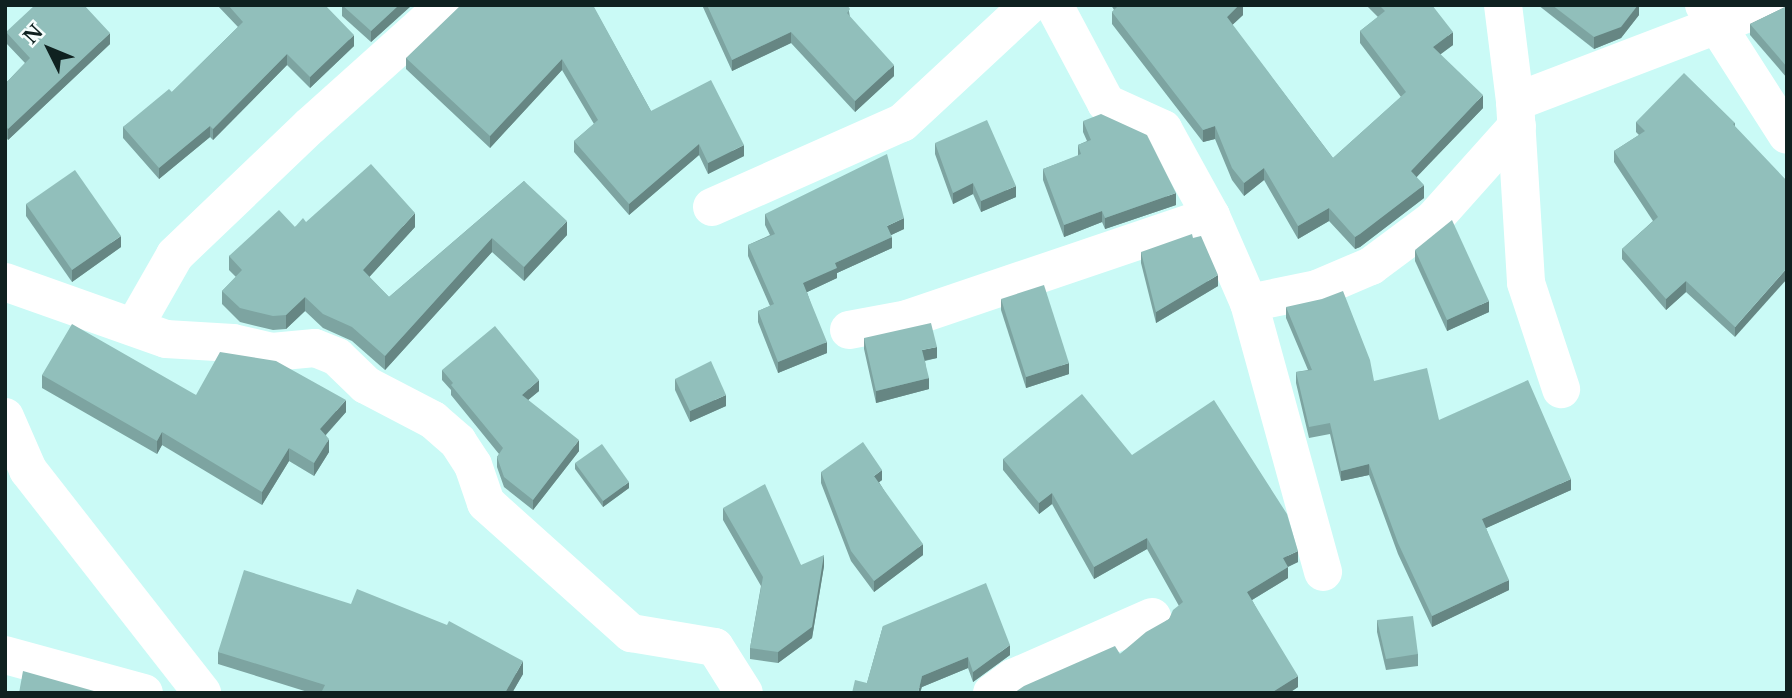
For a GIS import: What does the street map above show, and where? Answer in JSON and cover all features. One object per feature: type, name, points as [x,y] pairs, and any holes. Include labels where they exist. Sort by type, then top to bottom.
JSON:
[{"type":"street","points":[[134,327],[175,255],[310,126],[445,5]]},
{"type":"street","points":[[712,207],[902,123],[1029,5]]},
{"type":"street","points":[[1054,5],[1106,103],[1163,129],[1211,216],[1249,303],[1323,572]]},
{"type":"street","points":[[1503,5],[1516,114],[1526,283],[1561,389]]},
{"type":"street","points":[[1249,303],[1317,289],[1371,266],[1433,220],[1516,114],[1711,15],[1769,5]]},
{"type":"street","points":[[1711,15],[1787,135]]},
{"type":"street","points":[[849,330],[907,319],[1211,216]]},
{"type":"street","points":[[5,282],[166,339],[233,343],[272,352],[315,348],[337,357],[366,385],[433,420],[458,442],[473,465],[486,503],[631,633],[715,648],[744,693]]},
{"type":"street","points":[[5,417],[28,470],[202,693]]},
{"type":"street","points":[[992,693],[1013,678],[1152,617]]},
{"type":"street","points":[[5,655],[144,693]]},
{"type":"building","points":[[35,5],[84,5],[110,33],[8,129],[5,125],[5,84],[30,58],[6,32]]},
{"type":"building","points":[[228,5],[325,5],[354,35],[310,77],[287,54],[213,129],[210,126],[159,168],[123,127],[169,89],[172,92],[243,22]]},
{"type":"building","points":[[342,5],[399,5],[371,31]]},
{"type":"building","points":[[461,5],[593,5],[651,111],[711,80],[744,145],[708,163],[699,144],[629,204],[574,141],[598,120],[562,59],[490,136],[406,58]]},
{"type":"building","points":[[707,5],[847,5],[850,9],[847,13],[894,65],[855,101],[791,32],[732,60]]},
{"type":"building","points":[[1119,5],[1239,5],[1227,17],[1333,158],[1406,92],[1360,31],[1385,11],[1379,5],[1432,5],[1453,32],[1433,47],[1483,95],[1411,171],[1424,185],[1360,234],[1355,237],[1329,208],[1298,226],[1264,168],[1244,183],[1232,168],[1215,126],[1203,130],[1112,12]]},
{"type":"building","points":[[1552,5],[1638,5],[1621,27],[1594,37]]},
{"type":"building","points":[[1787,6],[1787,67],[1750,24]]},
{"type":"building","points":[[1684,73],[1735,123],[1733,124],[1787,181],[1787,268],[1735,327],[1686,281],[1666,299],[1622,249],[1658,217],[1614,151],[1645,131],[1636,122]]},
{"type":"building","points":[[1101,114],[1147,135],[1176,193],[1105,218],[1102,211],[1064,225],[1043,169],[1081,154],[1078,145],[1091,140],[1083,121]]},
{"type":"building","points":[[987,120],[1016,186],[981,201],[973,183],[953,193],[935,143]]},
{"type":"building","points":[[887,154],[904,218],[887,226],[892,237],[835,263],[837,268],[803,283],[827,342],[778,362],[758,311],[774,304],[748,245],[775,234],[765,214]]},
{"type":"building","points":[[371,164],[415,213],[363,270],[389,297],[524,181],[567,221],[524,267],[492,238],[385,356],[352,327],[323,314],[305,297],[286,315],[273,316],[240,308],[222,291],[242,270],[229,256],[279,210],[295,227],[303,218],[306,222]]},
{"type":"building","points":[[75,170],[121,236],[72,270],[26,204]]},
{"type":"building","points":[[1452,220],[1489,301],[1447,320],[1415,250]]},
{"type":"building","points":[[1192,234],[1193,238],[1201,236],[1218,275],[1156,312],[1141,252]]},
{"type":"building","points":[[1044,285],[1069,363],[1026,377],[1001,299]]},
{"type":"building","points":[[1343,291],[1370,360],[1374,381],[1427,368],[1439,420],[1528,380],[1571,479],[1482,519],[1509,580],[1432,616],[1398,543],[1369,464],[1341,471],[1330,423],[1309,427],[1296,372],[1312,370],[1286,307]]},
{"type":"building","points":[[931,323],[937,347],[922,350],[929,378],[876,391],[864,338]]},
{"type":"building","points":[[72,324],[196,395],[220,352],[276,361],[346,400],[320,429],[329,439],[314,463],[289,448],[262,492],[162,432],[157,441],[42,375]]},
{"type":"building","points":[[495,326],[539,380],[522,395],[579,440],[533,500],[504,477],[497,457],[503,448],[451,385],[453,383],[442,370]]},
{"type":"building","points":[[711,361],[726,395],[690,411],[675,379]]},
{"type":"building","points":[[1082,394],[1132,455],[1214,400],[1287,514],[1298,551],[1283,558],[1288,567],[1247,592],[1298,676],[1271,693],[1014,693],[1024,686],[1115,646],[1120,654],[1146,632],[1169,619],[1173,610],[1183,602],[1147,538],[1094,567],[1052,493],[1039,503],[1003,459]]},
{"type":"building","points":[[863,442],[882,470],[874,476],[923,544],[874,581],[851,551],[821,472]]},
{"type":"building","points":[[602,444],[629,482],[603,501],[575,463]]},
{"type":"building","points":[[765,484],[801,565],[824,555],[812,627],[778,652],[750,648],[763,577],[723,508]]},
{"type":"building","points":[[244,570],[351,604],[357,589],[447,625],[449,621],[523,661],[505,693],[321,693],[325,685],[218,652]]},
{"type":"building","points":[[986,583],[1010,645],[973,672],[968,657],[922,676],[918,693],[852,693],[855,680],[867,683],[883,626]]},
{"type":"building","points":[[1413,616],[1418,654],[1386,659],[1377,620]]},
{"type":"building","points":[[23,671],[101,693],[19,693]]}]
